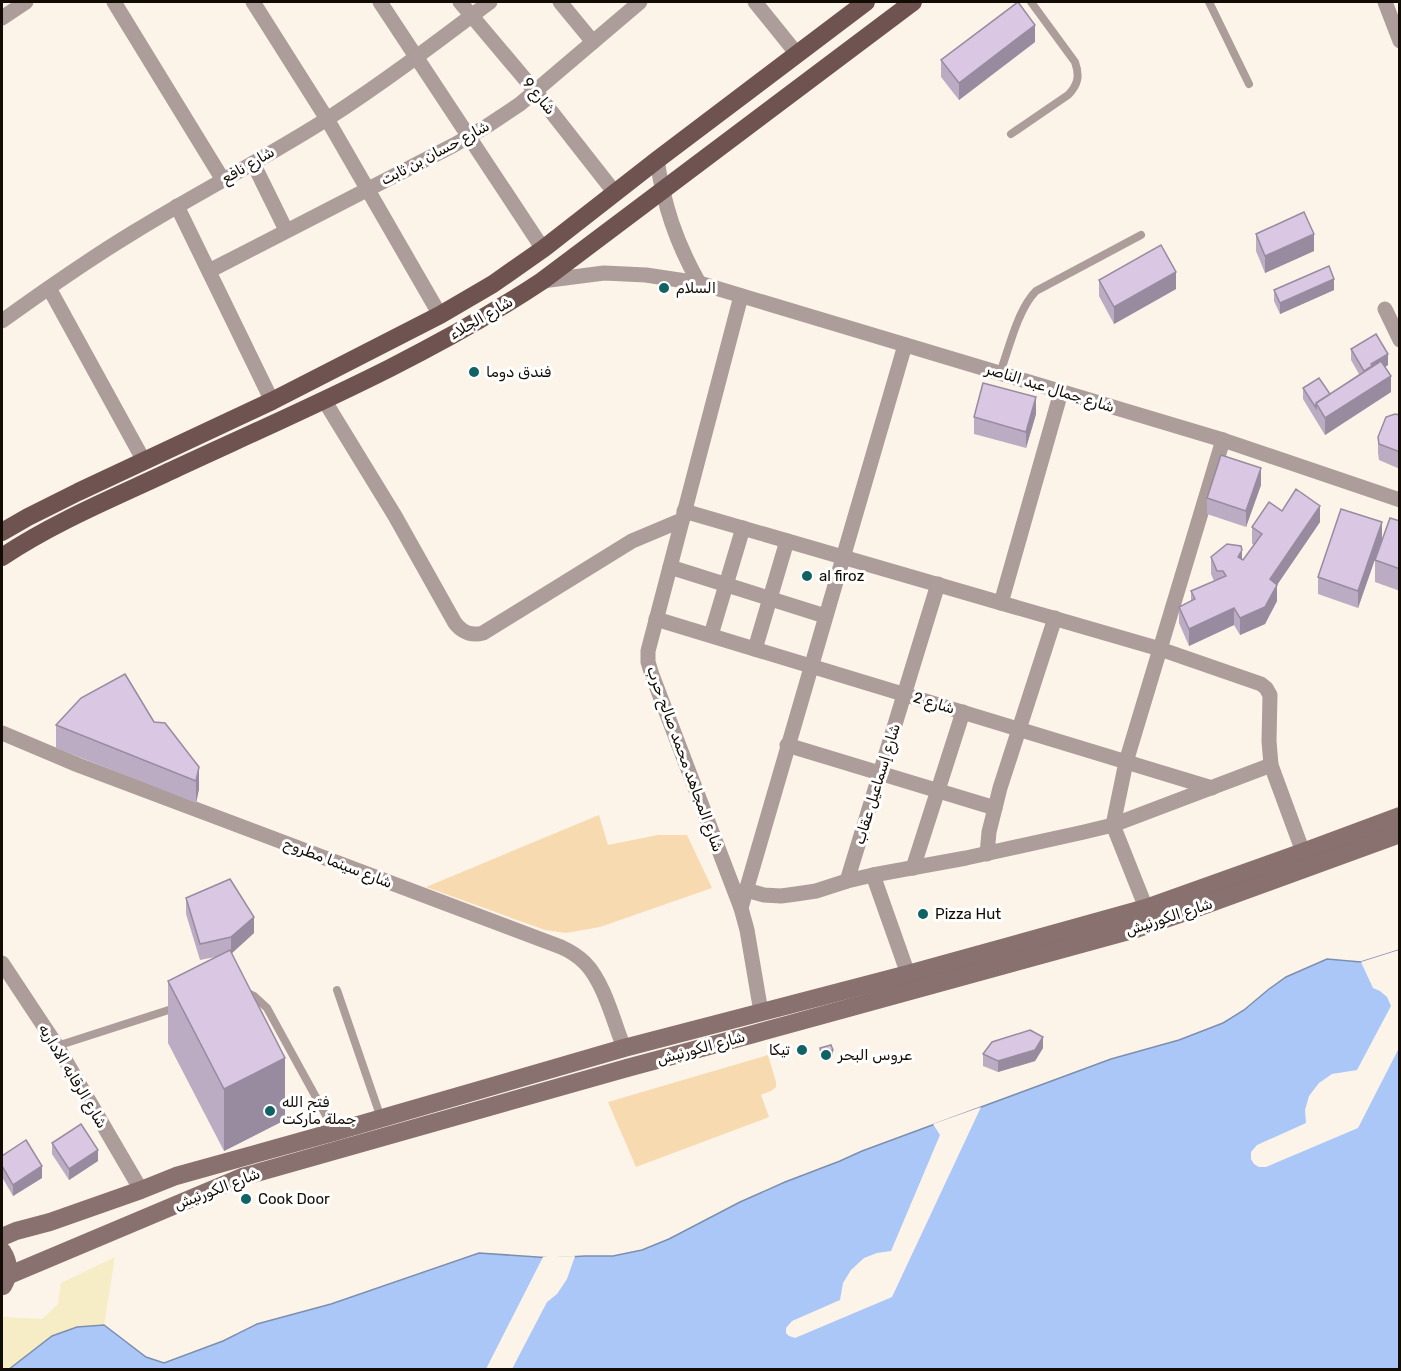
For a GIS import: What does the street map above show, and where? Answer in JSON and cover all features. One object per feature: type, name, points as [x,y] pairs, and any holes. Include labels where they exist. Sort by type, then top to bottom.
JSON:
[{"type":"main road","name":"شارع الجلاء","points":[[2,532],[28,517],[272,400],[440,315],[493,284],[543,249],[866,2]]},
{"type":"main road","name":"شارع الجلاء","points":[[2,557],[88,509],[324,400],[482,319],[542,281],[913,2]]},
{"type":"street","points":[[2,18],[26,2]]},
{"type":"street","points":[[253,2],[327,119],[440,315]]},
{"type":"street","points":[[380,2],[543,249]]},
{"type":"street","name":"شارع 9","points":[[460,2],[535,91],[615,193]]},
{"type":"street","name":"شارع نافع","points":[[2,321],[134,232],[327,119],[490,2]]},
{"type":"street","points":[[560,2],[593,42]]},
{"type":"street","name":"شارع حسان بن ثابت","points":[[209,271],[469,137],[535,91],[640,2]]},
{"type":"street","points":[[755,2],[797,54]]},
{"type":"street","points":[[1385,2],[1400,41]]},
{"type":"street","points":[[117,3],[223,180]]},
{"type":"street","points":[[657,160],[669,218],[680,247],[699,283]]},
{"type":"street","points":[[253,163],[286,230]]},
{"type":"street","points":[[177,206],[272,400]]},
{"type":"street","name":"شارع جمال عبد الناصر","points":[[542,281],[604,273],[699,283],[1223,440],[1400,500]]},
{"type":"street","points":[[49,288],[144,461]]},
{"type":"street","name":"شارع المجاهد محمد صالح حرب","points":[[741,296],[656,619],[648,651],[648,662],[741,908],[761,1012]]},
{"type":"street","points":[[1385,309],[1400,340]]},
{"type":"street","points":[[741,908],[905,345]]},
{"type":"street","points":[[1001,603],[1061,392]]},
{"type":"street","points":[[324,400],[395,516],[455,623],[460,630],[468,634],[483,633],[632,541],[683,515],[743,528],[1160,649],[1253,680],[1266,688],[1270,695],[1271,765],[1303,852]]},
{"type":"street","points":[[1146,908],[1113,825],[1126,762],[1223,440]]},
{"type":"street","points":[[711,635],[743,528]]},
{"type":"street","points":[[755,649],[787,541]]},
{"type":"street","points":[[670,567],[825,616]]},
{"type":"street","name":"شارع إسماعيل عقاب","points":[[847,881],[939,584]]},
{"type":"street","points":[[987,854],[995,808],[1055,618]]},
{"type":"street","name":"شارع 2","points":[[656,619],[1212,788]]},
{"type":"street","points":[[913,868],[963,712]]},
{"type":"street","name":"شارع سينما مطروح","points":[[2,733],[90,769],[561,947],[579,958],[593,973],[600,985],[624,1048]]},
{"type":"street","points":[[788,745],[995,808]]},
{"type":"street","points":[[746,890],[764,895],[781,896],[816,891],[873,875],[987,854],[1113,825],[1271,765]]},
{"type":"street","name":"شارع الكورنيش","points":[[2,1237],[176,1176],[624,1048],[908,974],[1146,908],[1400,816]]},
{"type":"street","name":"شارع الكورنيش","points":[[4,1282],[242,1177],[627,1068],[1136,929],[1400,834]]},
{"type":"street","points":[[873,875],[908,974]]},
{"type":"street","name":"شارع الرقابه الاداريه","points":[[2,963],[57,1046],[141,1190]]},
{"type":"street","points":[[2,1251],[8,1268],[4,1282]]},
{"type":"lane","points":[[1011,134],[1068,95],[1078,80],[1075,62],[1031,2]]},
{"type":"lane","points":[[1209,2],[1249,84]]},
{"type":"lane","points":[[1000,373],[1023,310],[1036,291],[1141,235]]},
{"type":"lane","points":[[337,990],[381,1118]]},
{"type":"lane","points":[[236,991],[243,991],[254,996],[267,1008],[334,1132]]},
{"type":"lane","points":[[57,1046],[186,1005]]},
{"type":"shaded area","points":[[599,815],[608,845],[658,835],[687,835],[712,888],[600,927],[566,933],[545,930],[426,887]]},
{"type":"shaded area","points":[[768,1055],[776,1087],[761,1095],[769,1117],[636,1167],[608,1102]]},
{"type":"sand","points":[[115,1257],[104,1325],[77,1327],[52,1336],[8,1369],[2,1369],[2,1319],[4,1317],[42,1319],[58,1304],[61,1283]]},
{"type":"water","points":[[1399,950],[1399,1369],[8,1370],[52,1336],[77,1327],[104,1325],[146,1357],[164,1363],[223,1341],[257,1324],[331,1304],[479,1253],[552,1258],[613,1256],[642,1250],[669,1239],[740,1202],[862,1151],[1111,1059],[1179,1040],[1223,1023],[1244,1010],[1286,977],[1327,959],[1361,962]]},
{"type":"pier","points":[[1399,950],[1399,1048],[1358,1128],[1266,1167],[1254,1164],[1251,1152],[1257,1145],[1306,1123],[1305,1110],[1309,1096],[1319,1083],[1332,1074],[1357,1070],[1391,1006],[1387,997],[1373,988],[1361,962]]},
{"type":"pier","points":[[981,1107],[892,1297],[795,1338],[789,1336],[786,1328],[792,1321],[840,1300],[843,1283],[851,1270],[864,1258],[891,1251],[940,1135],[933,1124]]},
{"type":"pier","points":[[575,1256],[567,1279],[557,1294],[547,1302],[512,1369],[486,1369],[543,1257]]},
{"type":"building","points":[[1018,2],[1035,25],[959,83],[941,60]]},
{"type":"building","points":[[1304,212],[1314,234],[1265,256],[1256,234]]},
{"type":"building","points":[[1161,245],[1176,272],[1114,307],[1099,280]]},
{"type":"building","points":[[1329,266],[1334,279],[1280,303],[1274,290]]},
{"type":"building","points":[[1376,334],[1388,354],[1364,371],[1351,349]]},
{"type":"building","points":[[1381,361],[1391,376],[1325,418],[1316,403]]},
{"type":"building","points":[[1319,378],[1330,394],[1316,403],[1316,408],[1303,388]]},
{"type":"building","points":[[983,383],[1036,397],[1026,432],[974,417]]},
{"type":"building","points":[[1400,415],[1400,452],[1379,444],[1378,437],[1386,417]]},
{"type":"building","points":[[1221,455],[1261,468],[1246,511],[1207,498]]},
{"type":"building","points":[[1296,489],[1320,506],[1270,579],[1277,585],[1265,607],[1240,618],[1234,608],[1189,629],[1179,607],[1195,599],[1191,591],[1226,576],[1223,571],[1217,571],[1211,557],[1227,544],[1241,546],[1242,550],[1238,557],[1243,560],[1262,534],[1252,527],[1269,502],[1282,511]]},
{"type":"building","points":[[1341,509],[1382,522],[1358,591],[1318,577]]},
{"type":"building","points":[[1390,518],[1400,521],[1400,569],[1375,560]]},
{"type":"building","points":[[125,674],[154,722],[165,723],[199,767],[196,781],[56,725],[81,698]]},
{"type":"building","points":[[230,879],[254,917],[231,937],[200,944],[186,898]]},
{"type":"building","points":[[230,950],[285,1058],[224,1089],[168,981]]},
{"type":"building","points":[[1030,1030],[1043,1037],[1035,1050],[998,1061],[983,1054],[992,1042]]},
{"type":"building","points":[[831,1045],[833,1050],[821,1053],[820,1048]]},
{"type":"building","points":[[81,1124],[98,1150],[69,1169],[52,1143]]},
{"type":"building","points":[[26,1140],[42,1166],[13,1185],[2,1166],[2,1156]]},
{"type":"place","name":"السلام","points":[[664,288]]},
{"type":"place","name":"فندق دوما","points":[[474,372]]},
{"type":"place","name":"al firoz","points":[[807,576]]},
{"type":"place","name":"Pizza Hut","points":[[923,914]]},
{"type":"place","name":"تيكا","points":[[802,1050]]},
{"type":"place","name":"عروس البحر","points":[[826,1055]]},
{"type":"place","name":"فتح الله جملة ماركت","points":[[270,1111]]},
{"type":"place","name":"Cook Door","points":[[246,1199]]}]
